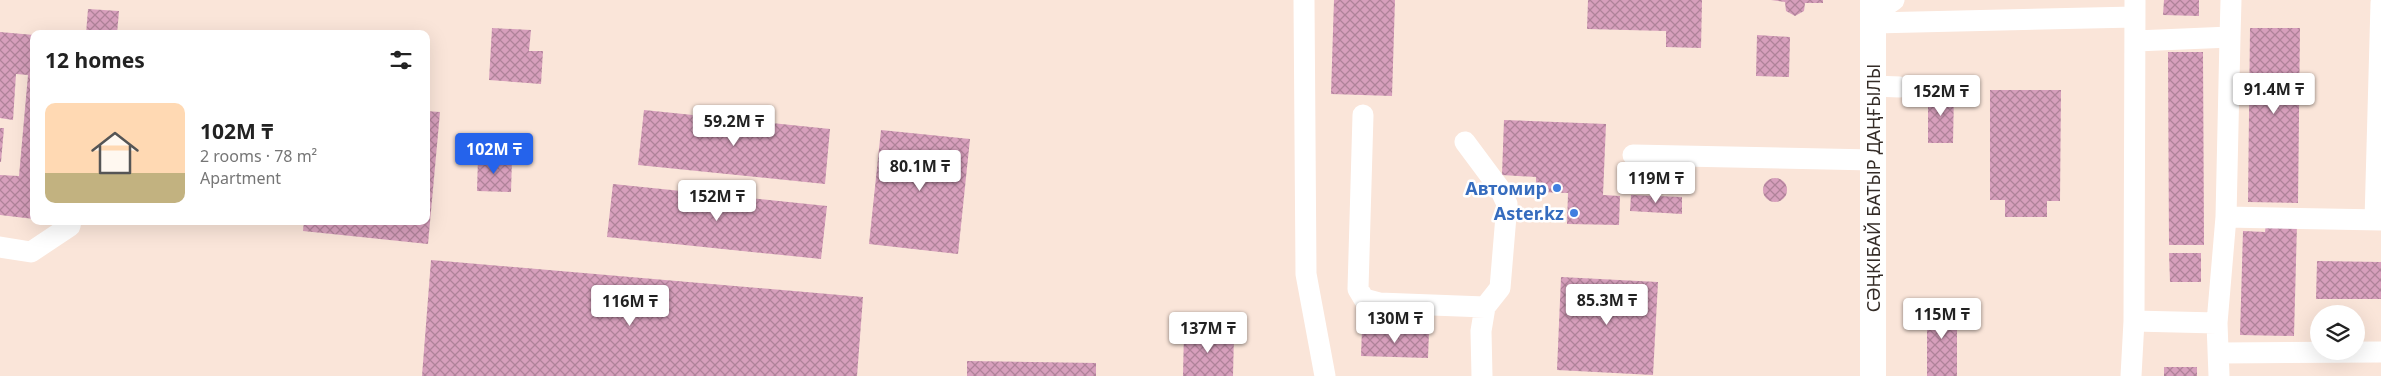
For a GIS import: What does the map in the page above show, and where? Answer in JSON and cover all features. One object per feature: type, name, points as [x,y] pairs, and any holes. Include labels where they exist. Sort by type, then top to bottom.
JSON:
[{"type":"main road","name":"СӘҢКІБАЙ БАТЫР ДАҢҒЫЛЫ","points":[[1873,376],[1873,86],[1879,9]]},
{"type":"street","points":[[1304,0],[1306,274],[1325,376]]},
{"type":"street","points":[[2219,376],[2220,354],[2217,323],[2226,217],[2231,0]]},
{"type":"street","points":[[2226,217],[2378,220],[2381,3]]},
{"type":"street","points":[[1879,9],[2135,8],[2134,320],[2131,376]]},
{"type":"street","points":[[2136,42],[2230,37]]},
{"type":"street","points":[[1873,86],[1900,87]]},
{"type":"street","points":[[1363,115],[1358,289],[1364,299],[1378,303],[1485,307]]},
{"type":"street","points":[[1465,142],[1500,189],[1507,204],[1500,288],[1485,307],[1481,331],[1482,376]]},
{"type":"street","points":[[1633,154],[1873,160]]},
{"type":"street","points":[[0,248],[31,252],[70,225]]},
{"type":"street","points":[[2134,320],[2217,323]]},
{"type":"street","points":[[2220,354],[2381,352]]},
{"type":"building","points":[[1334,0],[1395,0],[1392,96],[1331,94]]},
{"type":"building","points":[[1588,0],[1702,0],[1701,48],[1666,47],[1666,31],[1587,29]]},
{"type":"building","points":[[1771,0],[1823,0],[1823,3],[1805,3],[1804,11],[1795,16],[1786,11],[1785,2]]},
{"type":"building","points":[[2164,0],[2199,0],[2199,16],[2163,15]]},
{"type":"building","points":[[88,9],[119,11],[117,30],[86,30]]},
{"type":"building","points":[[492,28],[531,30],[529,51],[543,51],[541,84],[489,80]]},
{"type":"building","points":[[2250,28],[2300,28],[2298,203],[2248,202]]},
{"type":"building","points":[[0,32],[30,35],[30,219],[0,215],[0,175],[19,176],[28,75],[16,74],[13,120],[0,118]]},
{"type":"building","points":[[1757,35],[1790,37],[1789,77],[1756,76]]},
{"type":"building","points":[[2168,52],[2203,52],[2204,245],[2169,245]]},
{"type":"building","points":[[1990,90],[2061,90],[2060,201],[2047,201],[2047,217],[2005,217],[2005,200],[1990,200]]},
{"type":"building","points":[[1928,91],[1954,92],[1953,143],[1928,143]]},
{"type":"building","points":[[644,110],[830,129],[825,184],[638,165]]},
{"type":"building","points":[[430,111],[440,112],[430,222]]},
{"type":"building","points":[[1504,120],[1606,124],[1603,195],[1620,196],[1619,225],[1567,224],[1568,193],[1536,192],[1536,177],[1502,175]]},
{"type":"building","points":[[0,128],[4,128],[1,162],[0,162]]},
{"type":"building","points":[[881,130],[970,139],[958,254],[869,244]]},
{"type":"building","points":[[478,157],[512,158],[511,192],[477,191]]},
{"type":"building","points":[[1775,178],[1783,182],[1787,190],[1783,198],[1775,202],[1767,198],[1763,190],[1767,182]]},
{"type":"building","points":[[613,184],[827,206],[821,259],[607,237]]},
{"type":"building","points":[[1631,195],[1682,197],[1682,214],[1630,211]]},
{"type":"building","points":[[2266,223],[2297,224],[2294,336],[2240,335],[2243,231],[2265,232]]},
{"type":"building","points":[[304,225],[430,225],[428,244],[303,231]]},
{"type":"building","points":[[2169,253],[2201,253],[2201,282],[2170,282]]},
{"type":"building","points":[[431,260],[863,297],[857,376],[422,376]]},
{"type":"building","points":[[2317,261],[2381,262],[2381,299],[2316,299]]},
{"type":"building","points":[[1561,277],[1658,282],[1653,375],[1557,370]]},
{"type":"building","points":[[1927,304],[1957,304],[1957,376],[1927,376]]},
{"type":"building","points":[[1362,329],[1429,331],[1428,358],[1361,356]]},
{"type":"building","points":[[1184,331],[1234,333],[1233,376],[1183,376]]},
{"type":"building","points":[[967,361],[1096,363],[1096,376],[967,376]]},
{"type":"building","points":[[2164,367],[2197,367],[2197,376],[2164,376]]},
{"type":"place","name":"Автомир","points":[[1557,188]]},
{"type":"place","name":"Aster.kz","points":[[1574,213]]}]
